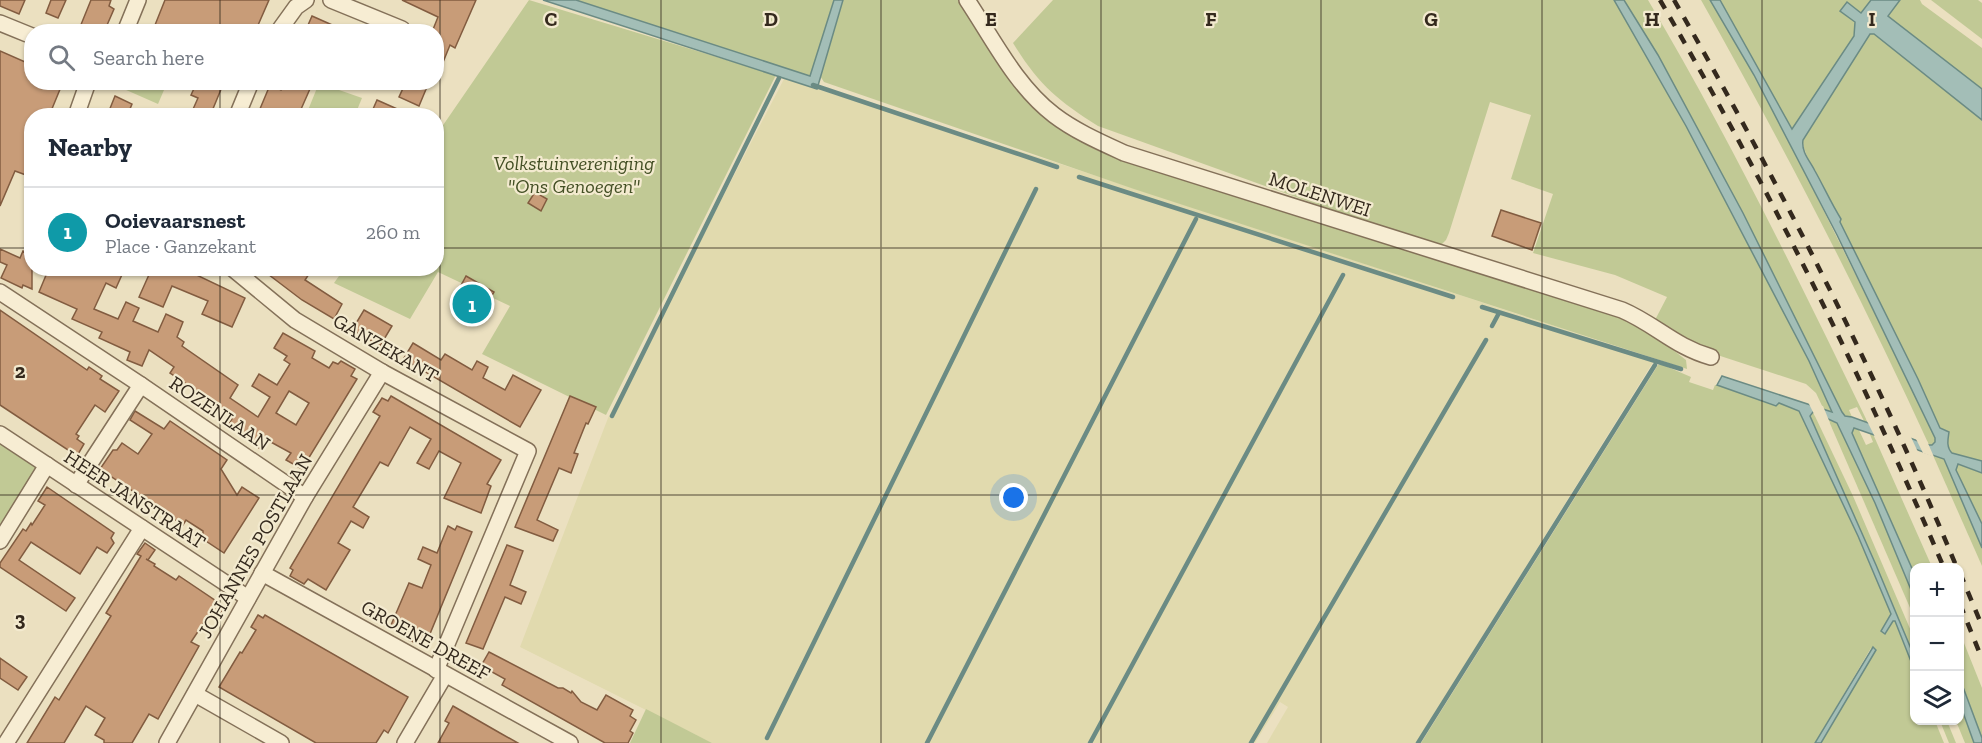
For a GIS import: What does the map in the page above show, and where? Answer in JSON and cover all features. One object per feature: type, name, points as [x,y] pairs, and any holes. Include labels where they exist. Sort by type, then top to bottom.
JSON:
[{"type":"street","points":[[128,24],[138,0]]},
{"type":"street","points":[[284,24],[296,7],[306,0]]},
{"type":"street","points":[[331,0],[390,24]]},
{"type":"street","name":"MOLENWEI","points":[[967,0],[1026,89],[1054,115],[1124,153],[1622,310],[1638,317],[1691,351],[1711,357]]},
{"type":"street","points":[[0,23],[24,33]]},
{"type":"street","points":[[78,108],[85,90]]},
{"type":"street","points":[[240,108],[248,90]]},
{"type":"street","name":"GANZEKANT","points":[[242,276],[295,320],[382,372],[528,451],[440,672]]},
{"type":"street","name":"ROZENLAAN","points":[[0,292],[305,497]]},
{"type":"street","name":"JOHANNES POSTLAAN","points":[[167,743],[305,497],[382,372]]},
{"type":"street","name":"ROZENLAAN","points":[[76,485],[141,385]]},
{"type":"street","name":"HEER JANSTRAAT","points":[[0,434],[248,598]]},
{"type":"street","points":[[0,541],[47,465]]},
{"type":"street","points":[[6,743],[142,528]]},
{"type":"street","name":"GROENE DREEF","points":[[262,573],[570,743]]},
{"type":"street","points":[[405,743],[440,672]]},
{"type":"street","points":[[195,694],[281,743]]},
{"type":"shaded area","points":[[784,79],[1048,160],[1655,359],[1416,743],[1267,743],[1288,707],[1280,702],[1255,743],[712,743],[520,647],[608,418]]},
{"type":"green space","name":"Volkstuinvereniging \"Ons Genoegen\"","points":[[529,0],[776,75],[606,415],[482,354],[510,306],[444,275],[444,124]]},
{"type":"green space","points":[[576,0],[834,0],[810,77]]},
{"type":"green space","points":[[843,0],[958,0],[997,59],[1025,95],[1059,127],[1091,147],[1138,166],[1636,321],[1686,360],[1687,369],[1134,189],[824,82],[820,76]]},
{"type":"green space","points":[[1053,0],[1614,0],[1686,126],[1809,361],[1832,412],[1824,410],[1816,393],[1806,384],[1702,350],[1655,320],[1667,297],[1615,275],[1533,253],[1553,194],[1511,179],[1531,115],[1490,102],[1449,233],[1438,248],[1098,126],[1084,117],[1060,100],[1040,81],[1013,43]]},
{"type":"green space","points":[[1624,0],[1648,0],[1678,52],[1762,209],[1868,423],[1864,421],[1857,407],[1849,410],[1852,417],[1844,416],[1743,213],[1658,55]]},
{"type":"green space","points":[[1701,0],[1710,0],[1754,75],[1799,161],[1922,409],[1935,438],[1936,442],[1932,445],[1929,445],[1820,220]]},
{"type":"green space","points":[[1720,0],[1871,0],[1861,14],[1840,11],[1855,22],[1854,36],[1793,130]]},
{"type":"green space","points":[[1900,0],[1920,0],[1922,4],[1982,48],[1982,89],[1888,16]]},
{"type":"green space","points":[[1931,0],[1978,0],[1982,3],[1982,39]]},
{"type":"green space","points":[[1870,34],[1874,34],[1982,120],[1982,461],[1952,453],[1949,449],[1943,430],[1940,428],[1840,222],[1841,218],[1818,179],[1804,147],[1803,140]]},
{"type":"green space","points":[[126,90],[164,90],[158,104]]},
{"type":"green space","points":[[316,90],[339,90],[362,98],[358,108],[309,108]]},
{"type":"green space","name":"Volkstuinvereniging \"Ons Genoegen\"","points":[[339,276],[436,276],[410,319],[334,283]]},
{"type":"green space","points":[[1661,364],[1691,377],[1689,382],[1713,390],[1717,385],[1776,406],[1779,403],[1799,411],[1858,536],[1891,614],[1881,631],[1893,620],[1895,621],[1910,659],[1910,725],[1937,725],[1944,743],[1821,743],[1876,650],[1871,648],[1815,743],[1421,743],[1658,365]]},
{"type":"green space","points":[[1813,412],[1853,496],[1910,629],[1910,646],[1876,565],[1810,418]]},
{"type":"green space","points":[[1828,419],[1837,423],[1875,503],[1910,587],[1910,608]]},
{"type":"green space","points":[[1854,427],[1858,428],[1866,445],[1873,442],[1869,432],[1873,434],[1930,563],[1910,564],[1852,433]]},
{"type":"green space","points":[[0,443],[39,469],[0,533]]},
{"type":"green space","points":[[1932,453],[1944,459],[1982,548],[1982,566]]},
{"type":"green space","points":[[1957,464],[1982,473],[1982,524],[1956,470]]},
{"type":"green space","points":[[1964,643],[1982,688],[1982,738],[1964,690]]},
{"type":"green space","points":[[646,709],[712,743],[630,743]]},
{"type":"green space","points":[[1964,715],[1974,743],[1965,743],[1958,725],[1964,725]]},
{"type":"green space","points":[[1942,725],[1949,725],[1956,743],[1949,743]]},
{"type":"water","points":[[543,0],[576,0],[810,76],[834,0],[843,0],[817,89]]},
{"type":"water","points":[[1614,0],[1624,0],[1658,55],[1743,213],[1842,412],[1845,416],[1932,445],[1935,438],[1837,235],[1754,75],[1710,0],[1720,0],[1792,129],[1854,36],[1855,22],[1840,11],[1847,2],[1861,13],[1871,0],[1900,0],[1888,16],[1982,89],[1982,120],[1874,34],[1870,34],[1803,140],[1806,156],[1841,219],[1840,222],[1940,428],[1949,432],[1950,451],[1982,461],[1982,473],[1958,464],[1956,470],[1982,524],[1982,548],[1944,459],[1854,428],[1852,433],[1910,564],[1910,587],[1875,503],[1837,423],[1813,412],[1810,416],[1910,646],[1910,659],[1895,621],[1885,634],[1881,631],[1891,614],[1858,536],[1799,411],[1779,403],[1776,406],[1717,385],[1722,376],[1832,412],[1809,361],[1686,126]]},
{"type":"water","points":[[1873,647],[1876,650],[1821,743],[1815,743]]},
{"type":"water","points":[[1964,690],[1982,738],[1982,743],[1974,743],[1964,715]]},
{"type":"pier","points":[[1808,402],[1823,406],[1830,423],[1815,416]]},
{"type":"pier","points":[[1866,419],[1910,435],[1918,452],[1875,437]]},
{"type":"pier","points":[[1915,437],[1927,441],[1934,457],[1923,453]]},
{"type":"building","points":[[0,0],[25,0],[19,14],[0,6]]},
{"type":"building","points":[[51,0],[66,0],[58,18],[46,13]]},
{"type":"building","points":[[91,0],[111,0],[109,6],[114,9],[107,24],[81,24]]},
{"type":"building","points":[[165,0],[269,0],[258,24],[155,24]]},
{"type":"building","points":[[402,0],[476,0],[455,48],[450,45],[444,60],[444,24],[435,24],[438,17]]},
{"type":"building","points":[[312,16],[330,24],[308,24]]},
{"type":"building","points":[[0,51],[24,62],[24,90],[60,90],[52,108],[24,108],[24,174],[15,171],[0,206]]},
{"type":"building","points":[[193,90],[221,90],[213,108],[194,108],[198,98],[191,95]]},
{"type":"building","points":[[268,90],[309,90],[302,108],[260,108]]},
{"type":"building","points":[[402,90],[426,90],[419,106],[399,97]]},
{"type":"building","points":[[115,96],[132,104],[130,108],[110,108]]},
{"type":"building","points":[[377,100],[395,108],[374,108]]},
{"type":"building","points":[[535,192],[547,199],[541,211],[528,203]]},
{"type":"building","points":[[1501,210],[1541,223],[1532,250],[1492,236]]},
{"type":"building","points":[[0,249],[20,258],[24,251],[24,276],[32,276],[32,289],[23,285],[22,288],[1,278],[7,265],[0,262]]},
{"type":"building","points":[[46,276],[121,276],[116,288],[106,283],[94,309],[118,319],[126,302],[139,308],[133,321],[158,332],[166,314],[183,322],[177,337],[184,342],[182,346],[238,385],[230,398],[258,417],[270,397],[252,386],[259,374],[277,385],[290,364],[284,360],[287,356],[274,348],[283,333],[315,351],[312,358],[329,368],[333,362],[338,364],[341,361],[355,369],[351,376],[357,379],[302,469],[286,460],[291,453],[269,441],[262,450],[227,426],[234,416],[170,373],[174,367],[149,350],[142,366],[127,360],[130,352],[99,338],[102,332],[72,319],[77,309],[39,292]],"holes":[[[289,391],[309,403],[296,425],[276,413]]]},
{"type":"building","points":[[148,276],[199,276],[245,298],[232,327],[202,314],[208,301],[172,286],[163,307],[139,297]]},
{"type":"building","points":[[270,276],[308,276],[305,280],[342,304],[334,319],[302,300]]},
{"type":"building","points":[[466,276],[494,292],[475,324],[452,311],[460,297],[456,295]]},
{"type":"building","points":[[0,310],[87,370],[89,367],[102,376],[100,379],[119,391],[105,412],[95,405],[76,434],[79,436],[77,439],[84,444],[77,456],[0,405]]},
{"type":"building","points":[[364,310],[392,326],[380,346],[352,330]]},
{"type":"building","points":[[413,343],[441,360],[445,354],[472,370],[477,361],[488,367],[483,378],[505,390],[513,375],[541,390],[520,427],[410,363],[411,361],[404,358]]},
{"type":"building","points":[[391,396],[501,460],[487,484],[491,486],[481,513],[444,498],[461,463],[439,451],[429,469],[417,463],[431,439],[410,427],[388,466],[380,462],[353,507],[369,517],[363,528],[351,521],[338,543],[350,550],[326,590],[308,579],[304,584],[290,576],[293,570],[290,568],[380,416],[373,412],[382,398],[388,401]]},
{"type":"building","points":[[570,396],[596,407],[588,424],[586,423],[574,453],[578,454],[571,473],[559,468],[537,520],[558,530],[553,541],[515,527]]},
{"type":"building","points":[[135,411],[164,429],[170,421],[227,460],[221,469],[237,495],[242,487],[259,498],[224,553],[203,539],[203,531],[186,520],[183,525],[100,469],[113,450],[117,450],[122,443],[138,454],[152,434],[130,420]]},
{"type":"building","points":[[47,487],[114,533],[111,538],[114,543],[107,553],[97,547],[80,574],[31,542],[19,560],[75,598],[66,611],[0,567],[0,563],[23,529],[26,531],[31,523],[32,525],[45,505],[38,501]]},
{"type":"building","points":[[448,526],[455,530],[457,526],[472,532],[427,641],[424,639],[421,645],[409,640],[412,633],[391,625],[409,583],[422,588],[431,565],[418,559],[423,547],[437,553]]},
{"type":"building","points":[[145,543],[155,550],[148,560],[146,559],[155,564],[154,566],[176,580],[179,576],[225,607],[216,620],[209,615],[191,642],[199,646],[158,719],[149,714],[132,743],[104,743],[104,740],[95,735],[105,718],[86,706],[64,743],[27,743],[55,697],[59,700],[111,616],[106,613],[141,556],[137,554]]},
{"type":"building","points":[[507,545],[523,551],[510,585],[526,592],[521,604],[505,597],[483,649],[466,643]]},
{"type":"building","points":[[258,615],[263,618],[265,615],[408,697],[388,733],[384,730],[376,743],[316,743],[219,687],[256,630],[251,627]]},
{"type":"building","points":[[489,652],[558,688],[571,693],[572,691],[581,702],[597,710],[606,695],[633,710],[630,716],[636,720],[630,731],[633,733],[628,743],[605,743],[502,685],[505,679],[481,666]]},
{"type":"building","points":[[0,658],[27,677],[18,690],[0,678]]},
{"type":"building","points":[[453,706],[518,743],[438,743],[449,723],[445,721]]},
{"type":"waterway","points":[[612,416],[779,78]]},
{"type":"waterway","points":[[813,85],[1057,167]]},
{"type":"waterway","points":[[1079,177],[1453,297]]},
{"type":"waterway","points":[[767,738],[1036,189]]},
{"type":"waterway","points":[[927,743],[1196,219]]},
{"type":"waterway","points":[[1090,743],[1343,275]]},
{"type":"waterway","points":[[1482,307],[1681,369]]},
{"type":"waterway","points":[[1492,326],[1499,313]]},
{"type":"waterway","points":[[1251,743],[1486,340]]},
{"type":"waterway","points":[[1418,743],[1655,365]]},
{"type":"railway","points":[[1660,0],[1775,209],[1811,280],[1880,423],[1942,563]]},
{"type":"railway","points":[[1674,0],[1751,138],[1860,350],[1955,563]]},
{"type":"railway","points":[[1964,583],[1982,626]]},
{"type":"railway","points":[[1964,614],[1982,659]]},
{"type":"place","name":"Ooievaarsnest","points":[[472,304]]}]
